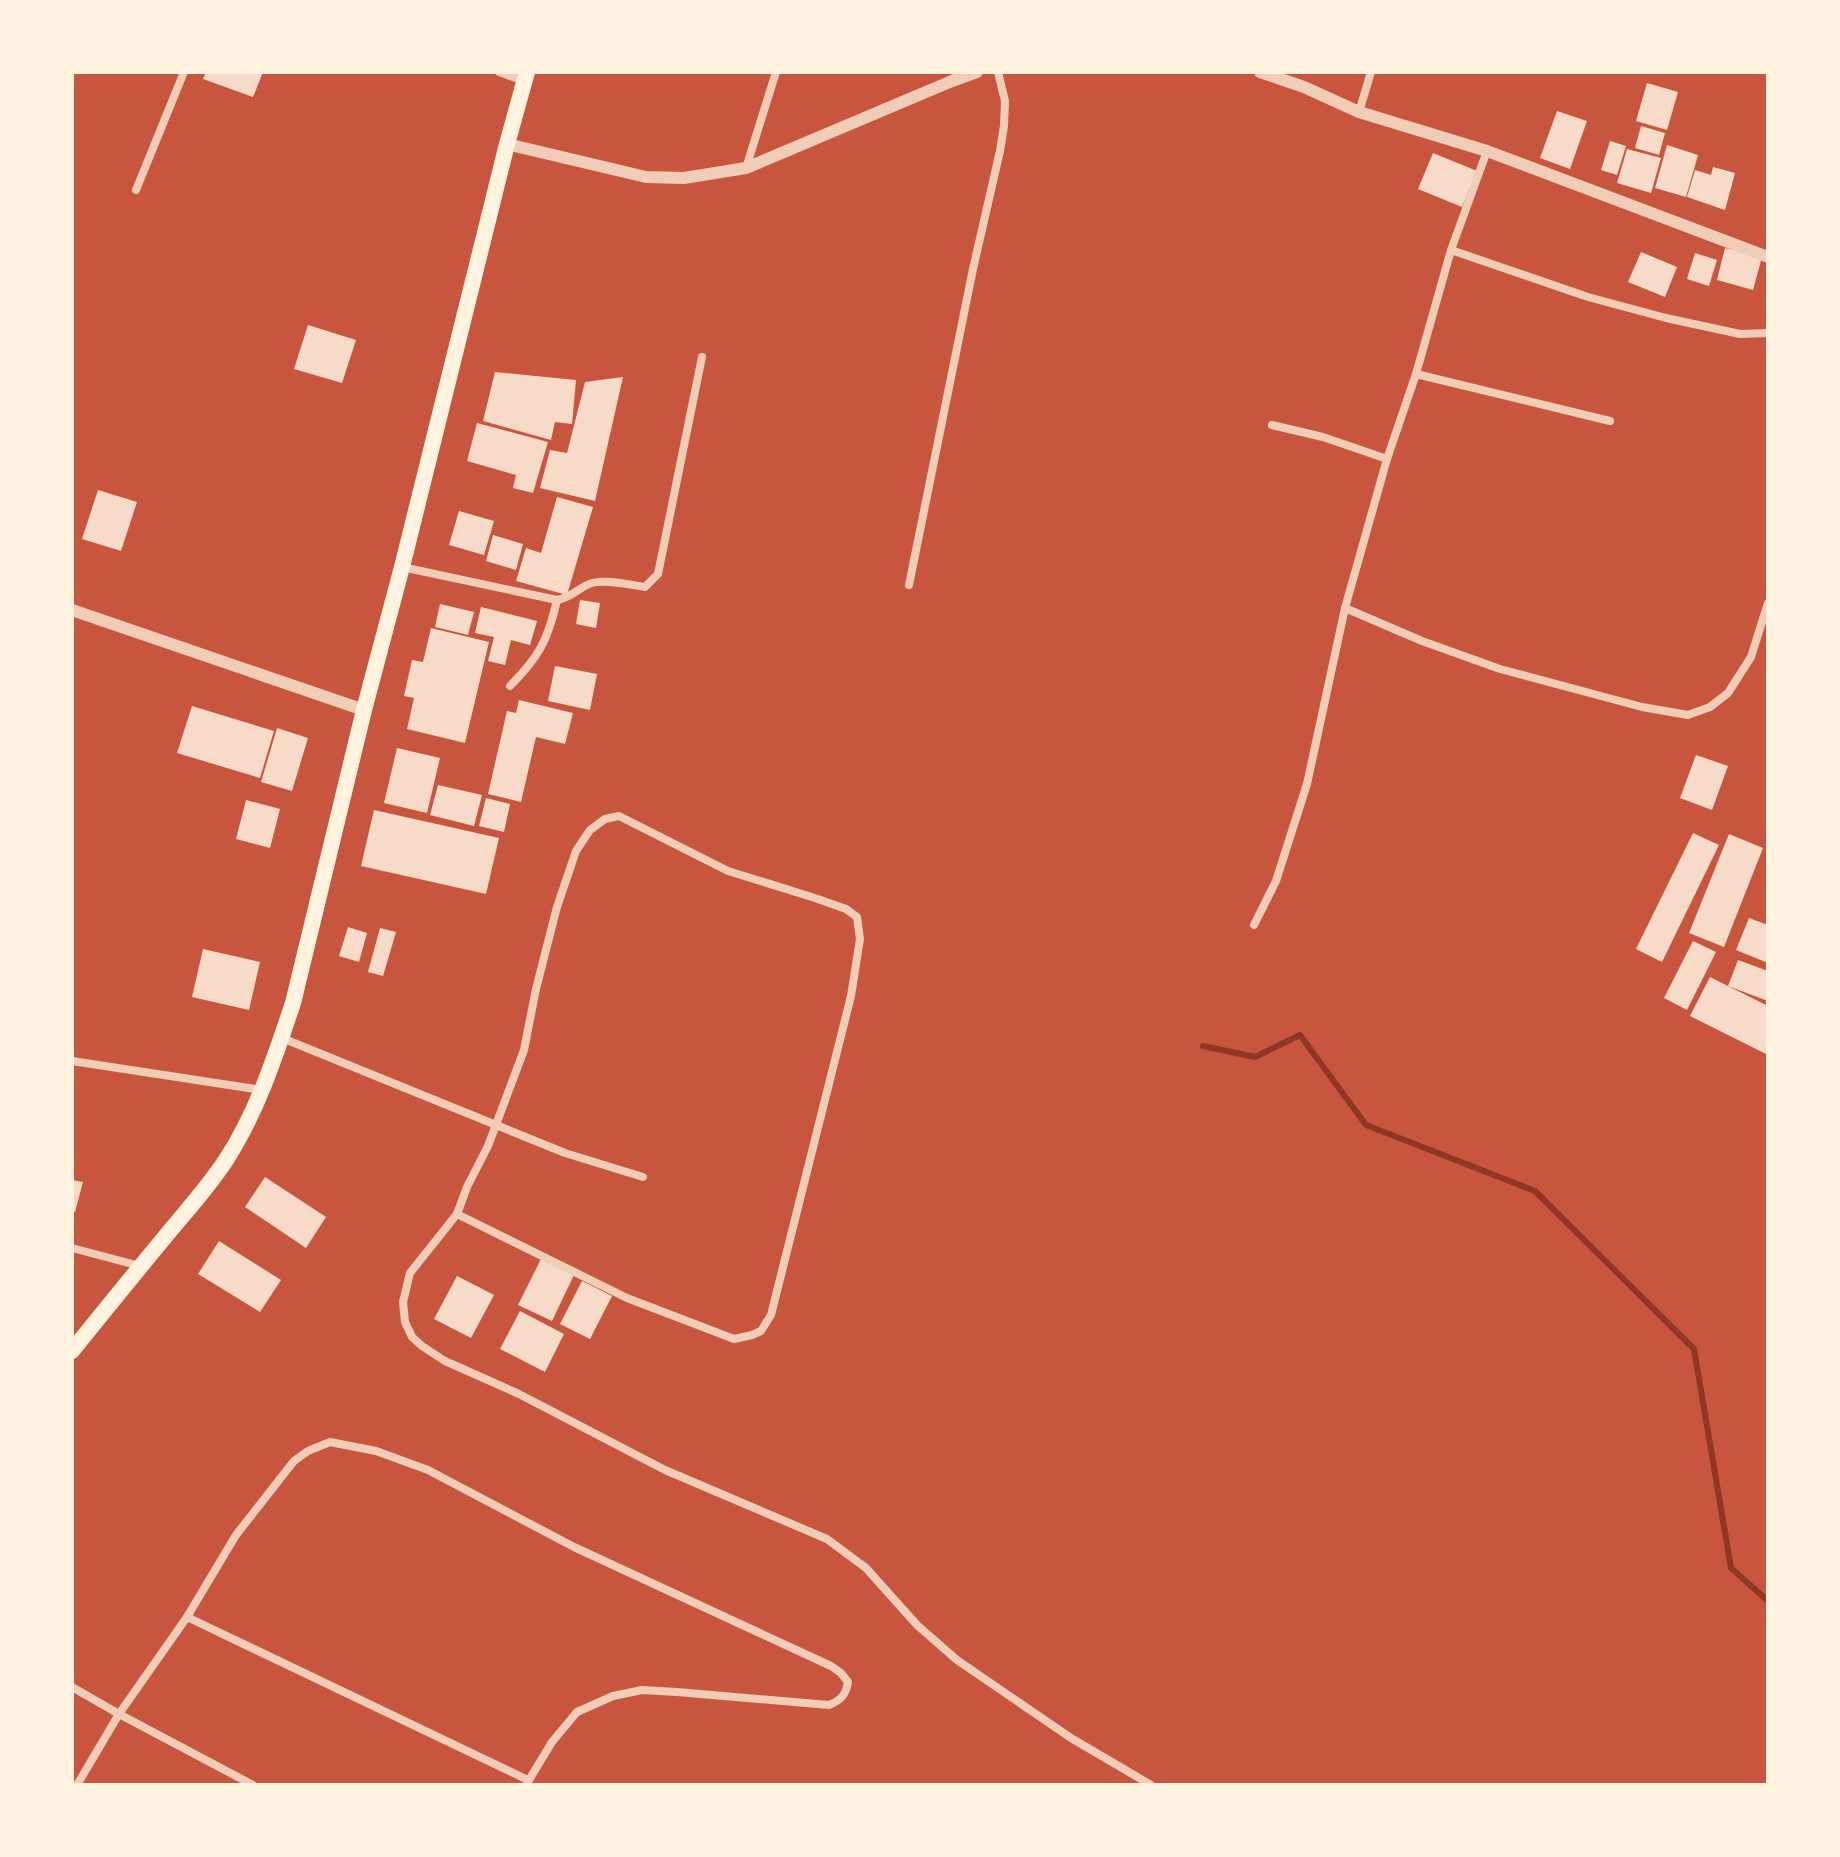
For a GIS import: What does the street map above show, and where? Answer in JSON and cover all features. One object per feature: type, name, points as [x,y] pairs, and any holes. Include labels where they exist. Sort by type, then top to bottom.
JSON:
[{"type":"main road","points":[[72,1351],[225,1161],[246,1125],[282,1038],[526,76]]},
{"type":"street","points":[[136,190],[184,72]]},
{"type":"street","points":[[499,72],[526,76]]},
{"type":"street","points":[[746,168],[776,72]]},
{"type":"street","points":[[507,144],[646,177],[684,178],[746,168],[977,72]]},
{"type":"street","points":[[909,585],[1000,151],[1005,101],[998,72]]},
{"type":"street","points":[[1260,72],[1304,87],[1359,112],[1487,151],[1768,257]]},
{"type":"street","points":[[1359,112],[1371,72]]},
{"type":"street","points":[[1254,925],[1276,881],[1307,784],[1345,608],[1387,459],[1416,374],[1451,250],[1487,151]]},
{"type":"street","points":[[1451,250],[1588,297],[1666,318],[1740,334],[1768,333]]},
{"type":"street","points":[[402,567],[557,600],[568,598],[593,583],[645,587],[658,574],[702,357]]},
{"type":"street","points":[[1416,374],[1610,421]]},
{"type":"street","points":[[1272,425],[1323,437],[1387,459]]},
{"type":"street","points":[[510,686],[540,651],[557,600]]},
{"type":"street","points":[[1345,608],[1422,641],[1500,669],[1642,707],[1688,715],[1710,707],[1728,693],[1751,657],[1768,603]]},
{"type":"street","points":[[72,610],[364,710]]},
{"type":"street","points":[[457,1214],[627,1298],[707,1329],[734,1339],[761,1331],[771,1315],[851,996],[860,939],[857,917],[846,909],[728,871],[619,816],[605,819],[590,830],[576,851],[557,907],[524,1050],[488,1146],[457,1214],[410,1273],[403,1302],[405,1322],[412,1337],[445,1361],[519,1394],[665,1470],[827,1539],[866,1568],[917,1625],[957,1660],[1071,1738],[1151,1785]]},
{"type":"street","points":[[282,1038],[565,1153],[643,1177]]},
{"type":"street","points":[[72,1061],[262,1090]]},
{"type":"street","points":[[72,1248],[141,1266]]},
{"type":"street","points":[[77,1785],[119,1714],[187,1617],[236,1535],[294,1461],[330,1442],[376,1451],[428,1470],[574,1547],[831,1666],[848,1682],[846,1693],[840,1701],[829,1705],[642,1690],[613,1696],[577,1712],[552,1742],[527,1782],[187,1617]]},
{"type":"street","points":[[72,1687],[253,1785]]},
{"type":"building","points":[[206,72],[263,72],[253,97],[203,79]]},
{"type":"building","points":[[1647,83],[1678,92],[1667,130],[1636,121]]},
{"type":"building","points":[[1557,111],[1587,121],[1570,169],[1540,158]]},
{"type":"building","points":[[1641,126],[1665,133],[1659,155],[1635,148]]},
{"type":"building","points":[[1610,141],[1626,146],[1617,175],[1601,170]]},
{"type":"building","points":[[1667,145],[1698,155],[1686,197],[1655,188]]},
{"type":"building","points":[[1627,149],[1661,158],[1651,193],[1617,183]]},
{"type":"building","points":[[1433,153],[1477,171],[1462,207],[1418,189]]},
{"type":"building","points":[[1713,167],[1735,173],[1725,210],[1687,197],[1695,170],[1711,175]]},
{"type":"building","points":[[1725,248],[1762,257],[1753,290],[1717,280]]},
{"type":"building","points":[[1641,252],[1677,267],[1665,297],[1628,282]]},
{"type":"building","points":[[1695,253],[1717,260],[1709,286],[1687,279]]},
{"type":"building","points":[[308,325],[356,340],[342,383],[294,369]]},
{"type":"building","points":[[495,372],[576,380],[572,424],[555,422],[551,440],[483,421]]},
{"type":"building","points":[[623,377],[595,501],[540,488],[550,450],[567,453],[585,382]]},
{"type":"building","points":[[477,423],[548,442],[533,493],[513,488],[516,475],[467,461]]},
{"type":"building","points":[[98,490],[137,502],[121,551],[82,539]]},
{"type":"building","points":[[557,497],[593,507],[567,595],[516,581],[526,548],[541,553]]},
{"type":"building","points":[[459,511],[494,521],[484,555],[449,545]]},
{"type":"building","points":[[493,535],[523,544],[516,570],[486,561]]},
{"type":"building","points":[[580,600],[600,603],[596,628],[576,624]]},
{"type":"building","points":[[440,604],[474,612],[468,635],[435,627]]},
{"type":"building","points":[[481,607],[537,621],[530,645],[511,640],[505,665],[488,661],[494,637],[475,633]]},
{"type":"building","points":[[431,628],[489,642],[465,743],[407,729],[414,698],[404,696],[412,660],[423,662]]},
{"type":"building","points":[[555,666],[597,674],[590,710],[548,701]]},
{"type":"building","points":[[519,700],[573,713],[565,744],[536,737],[521,802],[488,794],[507,711],[516,713]]},
{"type":"building","points":[[192,706],[274,731],[260,778],[177,753]]},
{"type":"building","points":[[277,728],[308,738],[292,791],[261,782]]},
{"type":"building","points":[[397,748],[440,758],[427,813],[384,803]]},
{"type":"building","points":[[1696,755],[1728,766],[1712,810],[1680,798]]},
{"type":"building","points":[[438,785],[482,795],[474,826],[430,815]]},
{"type":"building","points":[[486,798],[510,804],[504,832],[479,826]]},
{"type":"building","points":[[246,800],[280,809],[270,848],[236,839]]},
{"type":"building","points":[[374,810],[499,838],[486,894],[361,866]]},
{"type":"building","points":[[1693,833],[1719,845],[1662,962],[1636,949]]},
{"type":"building","points":[[1729,834],[1763,848],[1724,947],[1689,933]]},
{"type":"building","points":[[1749,918],[1768,925],[1768,963],[1736,950]]},
{"type":"building","points":[[348,927],[367,933],[359,962],[339,956]]},
{"type":"building","points":[[380,928],[396,932],[383,976],[368,972]]},
{"type":"building","points":[[1693,941],[1716,952],[1687,1010],[1664,998]]},
{"type":"building","points":[[203,949],[260,962],[249,1010],[192,997]]},
{"type":"building","points":[[1738,960],[1768,971],[1768,1001],[1728,986]]},
{"type":"building","points":[[1710,977],[1768,1006],[1768,1055],[1690,1016]]},
{"type":"building","points":[[265,1177],[326,1217],[306,1248],[245,1207]]},
{"type":"building","points":[[72,1180],[83,1182],[75,1212],[72,1211]]},
{"type":"building","points":[[219,1241],[281,1280],[260,1312],[198,1274]]},
{"type":"building","points":[[541,1259],[574,1275],[552,1321],[518,1305]]},
{"type":"building","points":[[457,1276],[494,1295],[471,1338],[434,1319]]},
{"type":"building","points":[[582,1281],[612,1296],[590,1339],[560,1324]]},
{"type":"building","points":[[520,1311],[564,1334],[545,1372],[500,1349]]},
{"type":"waterway","points":[[1203,1046],[1255,1057],[1300,1035],[1366,1125],[1535,1191],[1694,1349],[1731,1568],[1768,1601]]}]
